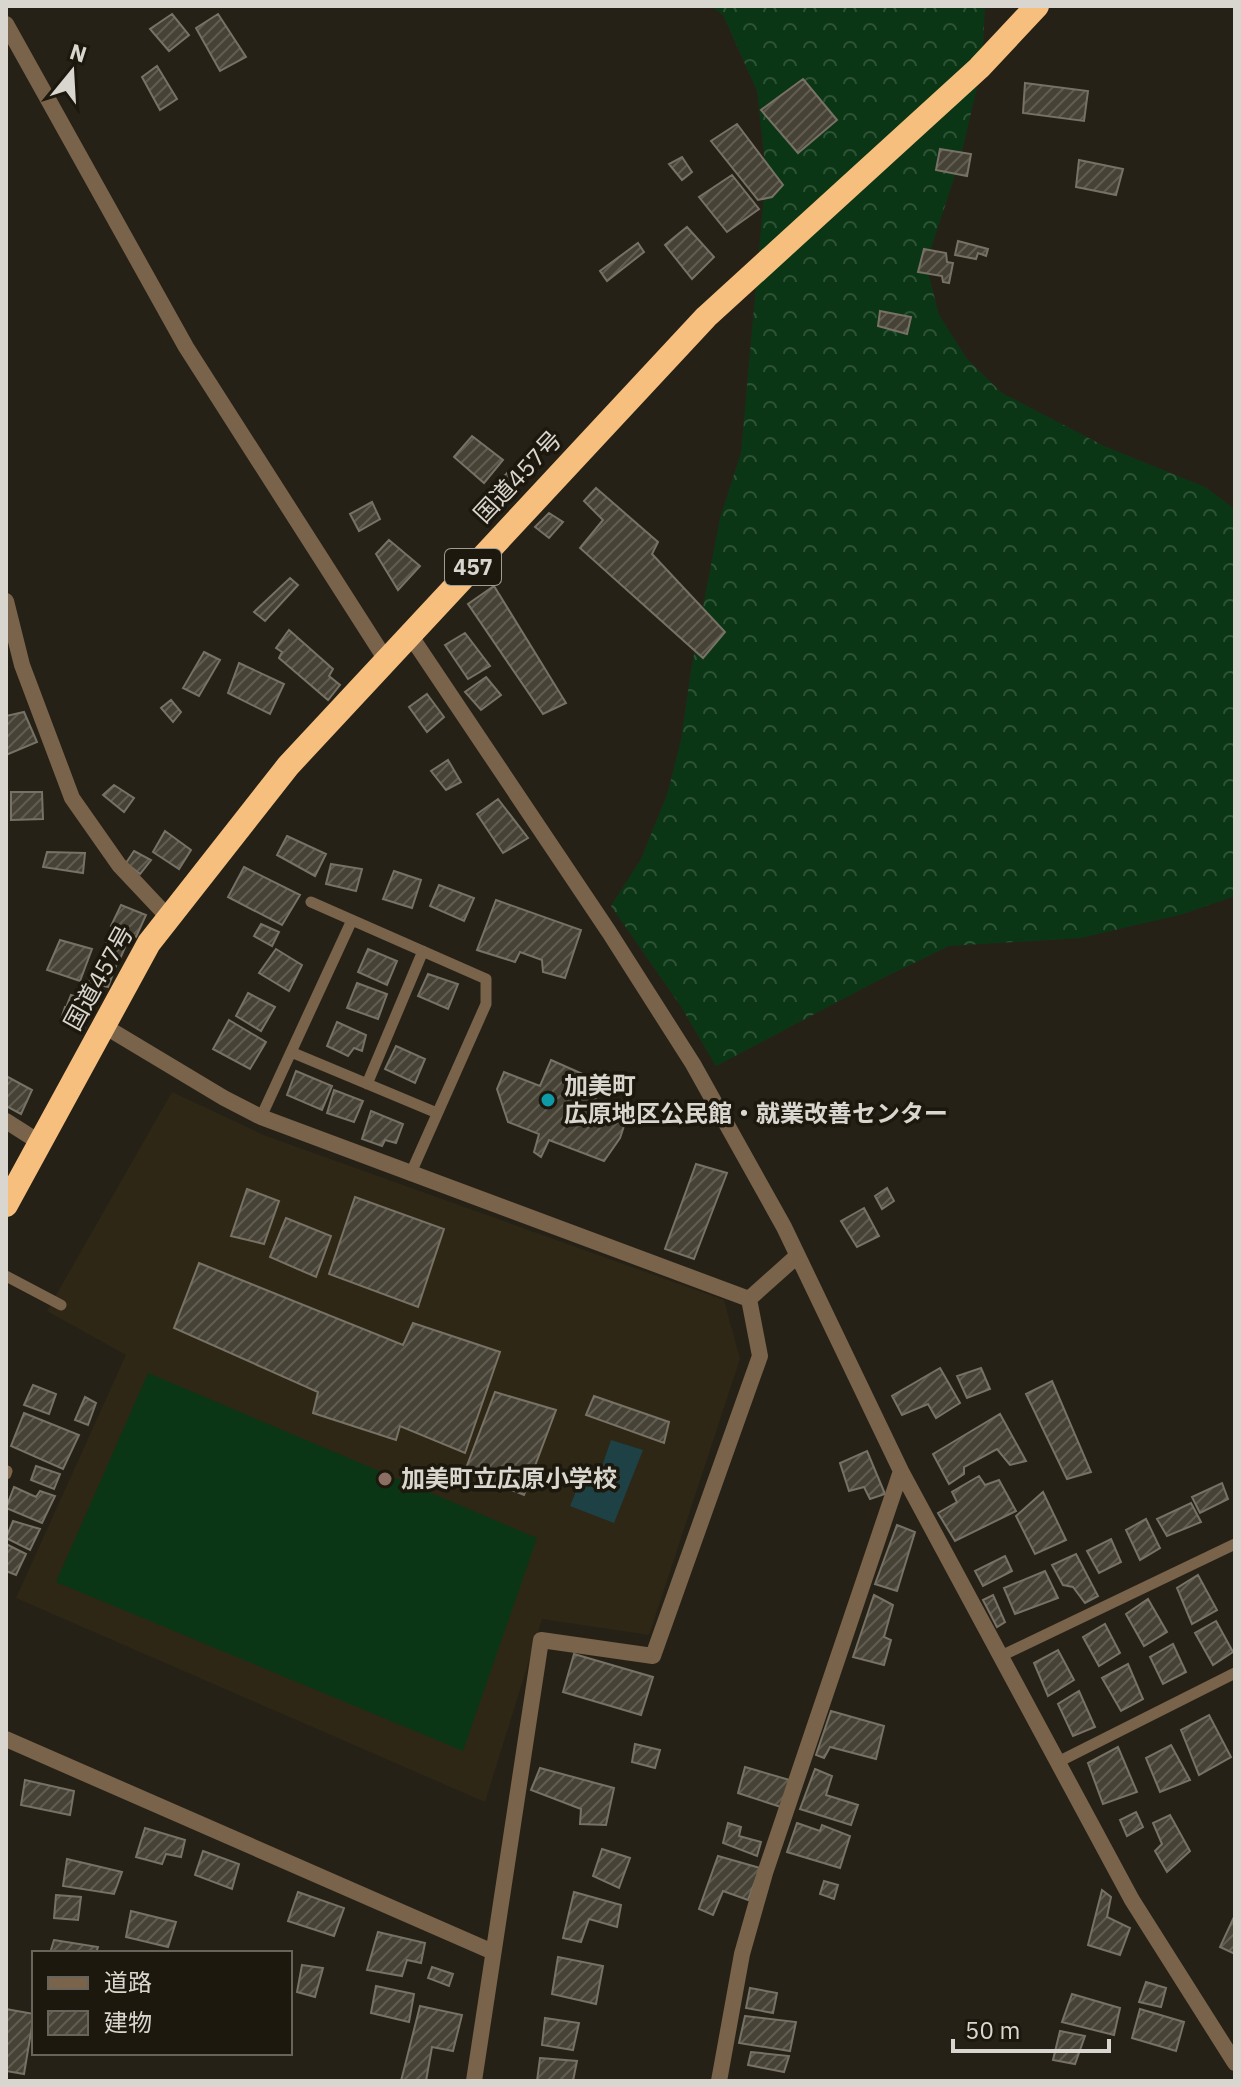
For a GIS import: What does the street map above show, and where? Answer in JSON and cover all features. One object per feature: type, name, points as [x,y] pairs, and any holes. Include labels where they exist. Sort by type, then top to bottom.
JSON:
[{"type":"highway","name":"国道457号","points":[[6,1205],[149,943],[288,766],[706,317],[979,68],[1037,6]]},
{"type":"street","points":[[6,24],[186,347],[386,660]]},
{"type":"street","points":[[6,601],[22,665],[72,798],[119,865],[168,917]]},
{"type":"street","points":[[410,635],[609,932],[693,1064],[784,1227],[901,1471],[1132,1900],[1235,2063]]},
{"type":"street","points":[[104,1026],[261,1117],[749,1299]]},
{"type":"street","points":[[6,1121],[39,1142]]},
{"type":"street","points":[[749,1299],[797,1256]]},
{"type":"street","points":[[474,2081],[541,1640],[653,1656],[760,1356],[749,1299]]},
{"type":"street","points":[[719,2081],[742,1954],[765,1873],[901,1471]]},
{"type":"street","points":[[6,1739],[493,1952]]},
{"type":"lane","points":[[311,902],[486,979],[486,1004],[410,1175]]},
{"type":"lane","points":[[261,1117],[352,920]]},
{"type":"lane","points":[[367,1084],[423,951]]},
{"type":"lane","points":[[291,1052],[437,1113]]},
{"type":"lane","points":[[6,1276],[61,1305]]},
{"type":"lane","points":[[1001,1656],[1235,1544]]},
{"type":"lane","points":[[1058,1762],[1235,1673]]},
{"type":"shaded area","name":"加美町立広原小学校","points":[[172,1092],[266,1136],[724,1300],[740,1359],[649,1635],[542,1619],[485,1802],[16,1598],[126,1355],[47,1311]]},
{"type":"green space","points":[[711,6],[985,6],[982,66],[960,160],[926,264],[939,315],[967,359],[1002,393],[1104,446],[1205,487],[1235,509],[1235,896],[1183,914],[1081,938],[949,946],[716,1066],[680,1005],[611,906],[641,859],[667,795],[681,740],[720,518],[741,453],[766,173],[757,91],[723,15]]},
{"type":"green space","points":[[148,1373],[537,1538],[463,1751],[56,1582]]},
{"type":"water","points":[[611,1440],[643,1450],[614,1523],[570,1506],[583,1474],[598,1478]]},
{"type":"building","points":[[172,14],[189,35],[169,51],[150,29]]},
{"type":"building","points":[[218,14],[246,57],[220,71],[196,28]]},
{"type":"building","points":[[157,66],[177,99],[160,110],[142,77]]},
{"type":"building","points":[[803,79],[837,120],[798,153],[761,110]]},
{"type":"building","points":[[1025,83],[1088,91],[1084,121],[1023,113]]},
{"type":"building","points":[[737,124],[783,185],[772,197],[758,200],[711,141]]},
{"type":"building","points":[[940,149],[971,154],[967,176],[936,170]]},
{"type":"building","points":[[682,157],[692,172],[682,180],[669,164]]},
{"type":"building","points":[[1079,160],[1123,169],[1116,195],[1076,187]]},
{"type":"building","points":[[732,175],[759,209],[727,232],[699,197]]},
{"type":"building","points":[[687,227],[714,257],[692,279],[665,245]]},
{"type":"building","points":[[958,241],[988,249],[986,256],[978,253],[976,259],[955,255]]},
{"type":"building","points":[[638,243],[644,252],[607,281],[600,271]]},
{"type":"building","points":[[924,249],[946,253],[947,262],[953,263],[949,283],[943,282],[942,276],[918,272]]},
{"type":"building","points":[[880,311],[911,317],[907,334],[878,326]]},
{"type":"building","points":[[472,436],[503,460],[484,483],[454,457]]},
{"type":"building","points":[[507,473],[519,482],[510,494],[497,484]]},
{"type":"building","points":[[596,488],[658,542],[652,554],[725,632],[703,658],[580,548],[603,520],[584,501]]},
{"type":"building","points":[[372,502],[380,519],[359,531],[350,514]]},
{"type":"building","points":[[549,513],[563,522],[549,538],[535,527]]},
{"type":"building","points":[[389,540],[420,566],[398,590],[376,554]]},
{"type":"building","points":[[290,578],[298,585],[265,621],[254,612]]},
{"type":"building","points":[[494,586],[566,703],[543,714],[468,604]]},
{"type":"building","points":[[289,630],[333,669],[329,676],[340,685],[328,700],[279,658],[282,652],[276,648]]},
{"type":"building","points":[[465,633],[490,666],[468,679],[445,645]]},
{"type":"building","points":[[204,652],[220,660],[199,696],[183,688]]},
{"type":"building","points":[[239,663],[284,684],[270,714],[228,693]]},
{"type":"building","points":[[486,677],[501,695],[481,710],[465,692]]},
{"type":"building","points":[[427,694],[444,717],[427,732],[409,707]]},
{"type":"building","points":[[171,700],[181,712],[173,722],[161,708]]},
{"type":"building","points":[[24,712],[37,742],[6,755],[6,716]]},
{"type":"building","points":[[448,760],[461,782],[446,790],[431,771]]},
{"type":"building","points":[[114,785],[134,798],[124,812],[103,795]]},
{"type":"building","points":[[11,792],[42,792],[43,819],[11,820]]},
{"type":"building","points":[[498,799],[528,838],[503,853],[477,814]]},
{"type":"building","points":[[165,831],[191,850],[179,869],[153,852]]},
{"type":"building","points":[[287,836],[326,854],[315,876],[277,855]]},
{"type":"building","points":[[134,851],[151,860],[140,874],[126,863]]},
{"type":"building","points":[[47,852],[85,853],[83,873],[43,867]]},
{"type":"building","points":[[331,864],[362,869],[356,891],[326,884]]},
{"type":"building","points":[[244,867],[300,895],[282,925],[228,897]]},
{"type":"building","points":[[394,871],[421,880],[412,908],[383,899]]},
{"type":"building","points":[[439,885],[474,898],[464,921],[430,906]]},
{"type":"building","points":[[496,900],[581,930],[565,978],[543,972],[542,960],[520,952],[515,962],[477,950]]},
{"type":"building","points":[[121,905],[146,915],[136,937],[111,926]]},
{"type":"building","points":[[261,924],[279,932],[272,946],[254,936]]},
{"type":"building","points":[[108,939],[126,945],[120,959],[103,951]]},
{"type":"building","points":[[60,940],[92,949],[80,981],[47,970]]},
{"type":"building","points":[[276,949],[302,965],[289,991],[259,973]]},
{"type":"building","points":[[368,949],[397,961],[387,985],[358,972]]},
{"type":"building","points":[[98,959],[116,966],[108,987],[89,982]]},
{"type":"building","points":[[428,974],[458,984],[448,1009],[418,996]]},
{"type":"building","points":[[357,983],[387,994],[378,1019],[347,1008]]},
{"type":"building","points":[[248,993],[275,1007],[261,1031],[236,1016]]},
{"type":"building","points":[[71,995],[94,1003],[92,1012],[67,1005]]},
{"type":"building","points":[[65,1007],[88,1014],[84,1029],[60,1022]]},
{"type":"building","points":[[229,1020],[266,1042],[250,1069],[213,1049]]},
{"type":"building","points":[[337,1022],[366,1035],[362,1051],[354,1048],[348,1056],[327,1046]]},
{"type":"building","points":[[396,1046],[425,1059],[415,1083],[385,1069]]},
{"type":"building","name":"加美町 広原地区公民館・就業改善センター","points":[[551,1060],[603,1083],[589,1112],[625,1123],[620,1138],[604,1161],[549,1140],[541,1157],[534,1152],[539,1134],[508,1122],[497,1089],[504,1072],[540,1086]]},
{"type":"building","points":[[296,1071],[332,1086],[322,1110],[287,1095]]},
{"type":"building","points":[[6,1076],[32,1090],[21,1114],[6,1106]]},
{"type":"building","points":[[334,1090],[363,1101],[354,1122],[327,1113]]},
{"type":"building","points":[[371,1111],[403,1124],[396,1143],[385,1140],[382,1146],[362,1139]]},
{"type":"building","points":[[696,1164],[727,1173],[694,1259],[665,1249]]},
{"type":"building","points":[[887,1188],[894,1201],[882,1209],[875,1196]]},
{"type":"building","points":[[247,1189],[279,1201],[264,1244],[231,1236]]},
{"type":"building","points":[[355,1197],[444,1229],[418,1307],[329,1274]]},
{"type":"building","points":[[864,1208],[879,1236],[857,1247],[841,1221]]},
{"type":"building","points":[[286,1218],[331,1236],[316,1277],[270,1257]]},
{"type":"building","points":[[199,1263],[403,1345],[413,1323],[500,1352],[465,1453],[400,1426],[396,1440],[313,1413],[318,1392],[174,1328]]},
{"type":"building","points":[[940,1368],[960,1403],[936,1418],[928,1404],[902,1415],[892,1396]]},
{"type":"building","points":[[981,1368],[990,1389],[967,1398],[957,1376]]},
{"type":"building","points":[[1052,1381],[1091,1472],[1067,1479],[1026,1394]]},
{"type":"building","points":[[33,1385],[56,1394],[49,1414],[24,1405]]},
{"type":"building","points":[[495,1392],[556,1410],[524,1495],[465,1471]]},
{"type":"building","points":[[594,1396],[669,1422],[664,1443],[586,1415]]},
{"type":"building","points":[[85,1397],[96,1403],[88,1425],[75,1420]]},
{"type":"building","points":[[24,1413],[79,1435],[63,1469],[11,1446]]},
{"type":"building","points":[[1000,1414],[1026,1461],[1010,1465],[997,1449],[964,1467],[964,1474],[949,1484],[933,1454]]},
{"type":"building","points":[[867,1451],[885,1494],[870,1499],[864,1487],[849,1491],[840,1463]]},
{"type":"building","points":[[36,1466],[60,1474],[54,1489],[31,1480]]},
{"type":"building","points":[[979,1476],[985,1485],[999,1480],[1016,1511],[955,1541],[938,1513],[957,1502],[952,1492]]},
{"type":"building","points":[[1222,1483],[1228,1499],[1200,1513],[1192,1497]]},
{"type":"building","points":[[14,1487],[36,1497],[40,1491],[55,1496],[42,1523],[6,1508]]},
{"type":"building","points":[[1043,1492],[1066,1540],[1035,1554],[1016,1516]]},
{"type":"building","points":[[1191,1503],[1201,1522],[1167,1536],[1157,1519]]},
{"type":"building","points":[[1146,1519],[1160,1548],[1140,1560],[1126,1530]]},
{"type":"building","points":[[13,1521],[40,1529],[30,1550],[6,1538]]},
{"type":"building","points":[[897,1525],[915,1532],[897,1591],[875,1584]]},
{"type":"building","points":[[1111,1539],[1121,1562],[1099,1573],[1087,1551]]},
{"type":"building","points":[[6,1544],[26,1554],[16,1575],[6,1571]]},
{"type":"building","points":[[1076,1554],[1098,1596],[1085,1603],[1073,1587],[1063,1585],[1052,1565]]},
{"type":"building","points":[[1005,1556],[1012,1571],[983,1586],[975,1571]]},
{"type":"building","points":[[1045,1571],[1058,1598],[1015,1614],[1004,1588]]},
{"type":"building","points":[[1198,1575],[1217,1610],[1192,1624],[1177,1588]]},
{"type":"building","points":[[874,1595],[893,1605],[884,1637],[891,1640],[884,1665],[853,1657]]},
{"type":"building","points":[[993,1595],[1005,1622],[997,1627],[983,1600]]},
{"type":"building","points":[[1148,1599],[1167,1632],[1144,1646],[1126,1614]]},
{"type":"building","points":[[1216,1621],[1233,1652],[1213,1665],[1195,1633]]},
{"type":"building","points":[[1105,1624],[1120,1653],[1099,1666],[1083,1637]]},
{"type":"building","points":[[1173,1644],[1186,1672],[1163,1684],[1150,1657]]},
{"type":"building","points":[[1058,1650],[1074,1680],[1048,1696],[1034,1663]]},
{"type":"building","points":[[574,1654],[653,1677],[641,1715],[563,1692]]},
{"type":"building","points":[[1128,1664],[1143,1699],[1121,1711],[1102,1678]]},
{"type":"building","points":[[1079,1691],[1095,1727],[1073,1736],[1058,1704]]},
{"type":"building","points":[[831,1711],[884,1726],[876,1759],[830,1747],[824,1758],[816,1755]]},
{"type":"building","points":[[1209,1715],[1231,1757],[1199,1775],[1181,1730]]},
{"type":"building","points":[[635,1744],[660,1750],[655,1768],[632,1762]]},
{"type":"building","points":[[1171,1745],[1190,1780],[1160,1792],[1146,1758]]},
{"type":"building","points":[[1118,1747],[1137,1792],[1103,1804],[1088,1763]]},
{"type":"building","points":[[745,1767],[793,1781],[784,1808],[738,1793]]},
{"type":"building","points":[[540,1768],[614,1788],[606,1825],[580,1824],[581,1809],[531,1790]]},
{"type":"building","points":[[815,1769],[832,1776],[826,1795],[858,1805],[851,1825],[800,1809]]},
{"type":"building","points":[[25,1780],[74,1791],[70,1815],[21,1805]]},
{"type":"building","points":[[1136,1812],[1143,1827],[1127,1836],[1120,1820]]},
{"type":"building","points":[[1170,1815],[1190,1851],[1167,1872],[1155,1851],[1162,1844],[1153,1823]]},
{"type":"building","points":[[728,1823],[741,1827],[739,1836],[761,1842],[757,1856],[723,1843]]},
{"type":"building","points":[[797,1823],[820,1831],[822,1825],[850,1836],[840,1868],[787,1852]]},
{"type":"building","points":[[145,1828],[185,1840],[181,1857],[166,1854],[162,1864],[136,1857]]},
{"type":"building","points":[[602,1849],[630,1858],[619,1888],[593,1876]]},
{"type":"building","points":[[203,1851],[239,1864],[232,1889],[195,1875]]},
{"type":"building","points":[[718,1856],[760,1868],[748,1900],[723,1891],[713,1915],[699,1909]]},
{"type":"building","points":[[67,1859],[122,1872],[114,1894],[63,1886]]},
{"type":"building","points":[[824,1881],[838,1885],[834,1899],[820,1894]]},
{"type":"building","points":[[1102,1890],[1111,1897],[1107,1917],[1130,1928],[1120,1955],[1088,1945]]},
{"type":"building","points":[[298,1892],[344,1908],[334,1936],[288,1921]]},
{"type":"building","points":[[574,1892],[621,1905],[617,1927],[589,1919],[581,1942],[563,1938]]},
{"type":"building","points":[[56,1895],[81,1897],[78,1920],[54,1918]]},
{"type":"building","points":[[131,1911],[176,1922],[168,1947],[126,1937]]},
{"type":"building","points":[[1235,1917],[1235,1954],[1220,1947]]},
{"type":"building","points":[[378,1932],[425,1943],[421,1963],[407,1960],[402,1976],[367,1970]]},
{"type":"building","points":[[54,1940],[98,1947],[97,1951],[51,1951]]},
{"type":"building","points":[[558,1957],[603,1966],[596,2004],[552,1994]]},
{"type":"building","points":[[302,1965],[323,1968],[315,1997],[297,1992]]},
{"type":"building","points":[[432,1967],[453,1974],[449,1986],[428,1978]]},
{"type":"building","points":[[1146,1982],[1166,1988],[1161,2007],[1139,2002]]},
{"type":"building","points":[[376,1986],[414,1994],[409,2022],[371,2013]]},
{"type":"building","points":[[750,1988],[777,1993],[773,2013],[746,2008]]},
{"type":"building","points":[[1072,1994],[1120,2008],[1114,2035],[1062,2022]]},
{"type":"building","points":[[420,2006],[462,2015],[453,2051],[432,2047],[426,2081],[401,2081]]},
{"type":"building","points":[[6,2009],[32,2014],[24,2074],[6,2071]]},
{"type":"building","points":[[1140,2009],[1184,2022],[1176,2051],[1132,2038]]},
{"type":"building","points":[[745,2016],[796,2022],[790,2051],[739,2043]]},
{"type":"building","points":[[545,2018],[579,2023],[573,2050],[542,2045]]},
{"type":"building","points":[[1060,2031],[1085,2036],[1075,2064],[1053,2060]]},
{"type":"building","points":[[751,2052],[789,2056],[784,2072],[748,2065]]},
{"type":"building","points":[[540,2058],[577,2061],[573,2081],[537,2081]]},
{"type":"place","name":"加美町 広原地区公民館・就業改善センター","points":[[548,1100]]},
{"type":"place","name":"加美町立広原小学校","points":[[385,1479]]}]
